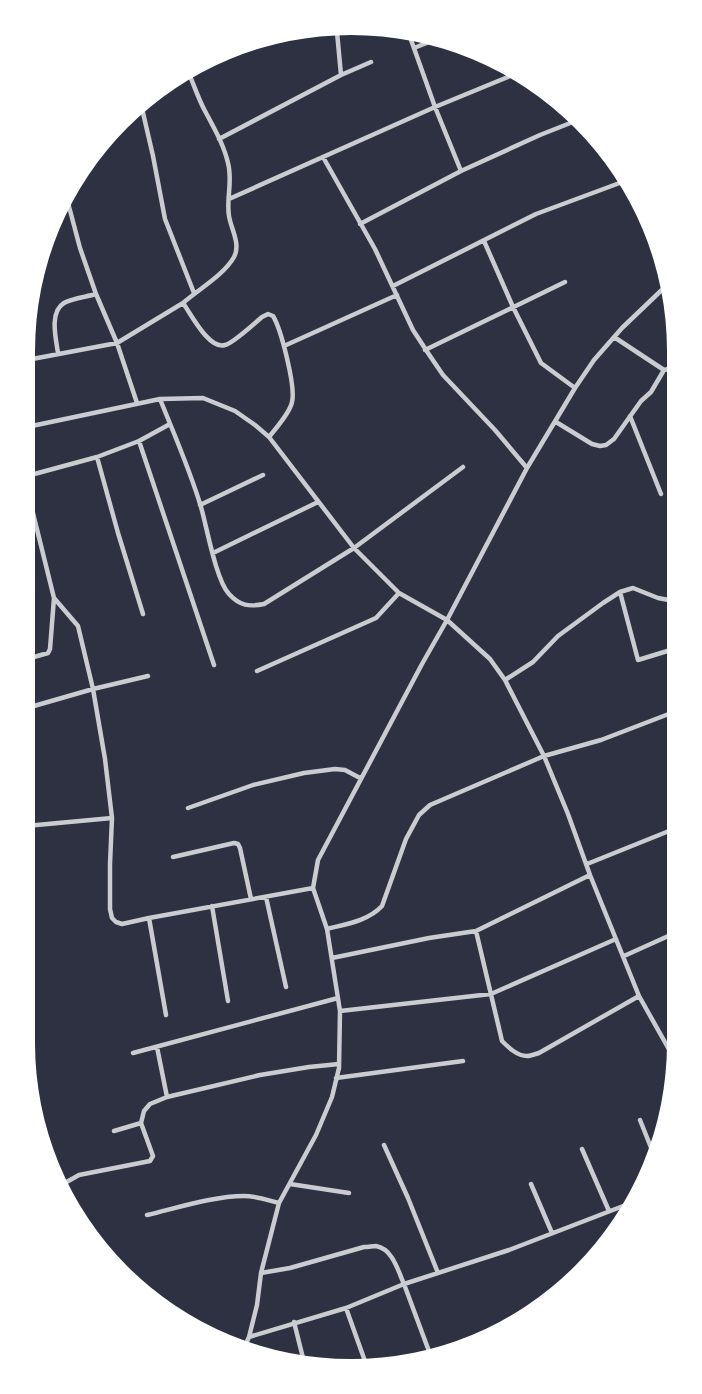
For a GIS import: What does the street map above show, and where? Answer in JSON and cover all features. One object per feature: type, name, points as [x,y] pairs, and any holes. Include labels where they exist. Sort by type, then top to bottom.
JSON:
[{"type":"street","points":[[337,36],[341,75]]},
{"type":"street","points":[[411,41],[435,107],[461,171]]},
{"type":"street","points":[[414,48],[424,44]]},
{"type":"street","points":[[219,139],[341,75],[371,62]]},
{"type":"street","points":[[229,199],[435,107],[508,77]]},
{"type":"street","points":[[35,358],[117,342],[183,302],[219,274],[235,254],[236,245],[228,209],[231,181],[228,162],[191,78]]},
{"type":"street","points":[[143,113],[165,219],[194,293]]},
{"type":"street","points":[[360,224],[461,171],[569,123]]},
{"type":"street","points":[[323,158],[375,249],[413,330],[425,350],[444,375],[527,468]]},
{"type":"street","points":[[393,286],[536,214],[619,183]]},
{"type":"street","points":[[70,208],[80,248],[96,294],[117,342],[137,404]]},
{"type":"street","points":[[484,241],[513,308],[542,363],[576,388]]},
{"type":"street","points":[[425,350],[565,282]]},
{"type":"street","points":[[248,1341],[257,1305],[261,1273],[279,1202],[316,1135],[332,1097],[339,1064],[340,1011],[327,929],[313,888],[318,860],[360,778],[447,620],[527,468],[594,360],[622,328],[661,291]]},
{"type":"street","points":[[58,353],[55,320],[58,308],[65,303],[96,294]]},
{"type":"street","points":[[284,346],[397,295]]},
{"type":"street","points":[[183,302],[210,340],[216,345],[224,346],[268,314],[276,320],[284,346],[293,390],[292,402],[269,437]]},
{"type":"street","points":[[614,338],[664,370],[667,369]]},
{"type":"street","points":[[556,422],[592,444],[600,446],[609,443],[614,439],[641,401],[651,392],[664,370]]},
{"type":"street","points":[[35,425],[160,399],[203,398],[235,411],[269,437],[354,548],[399,593],[447,620],[490,659],[505,680],[544,756],[639,996],[667,1043]]},
{"type":"street","points":[[160,399],[200,505],[220,579],[228,593],[238,602],[251,606],[264,604],[354,548],[464,467]]},
{"type":"street","points":[[630,416],[661,494]]},
{"type":"street","points":[[35,474],[97,457],[139,441],[170,424]]},
{"type":"street","points":[[139,441],[214,665]]},
{"type":"street","points":[[97,457],[118,533],[144,614]]},
{"type":"street","points":[[200,505],[263,475]]},
{"type":"street","points":[[213,553],[318,502]]},
{"type":"street","points":[[35,521],[54,598],[50,649],[48,653],[35,657]]},
{"type":"street","points":[[505,680],[533,662],[558,636],[620,592],[633,588],[658,598],[667,599]]},
{"type":"street","points":[[620,592],[638,660],[667,651]]},
{"type":"street","points":[[257,671],[376,618],[399,593]]},
{"type":"street","points":[[54,598],[78,626],[93,689],[105,759],[112,818],[110,864],[110,909],[112,918],[122,924],[313,888]]},
{"type":"street","points":[[35,706],[148,676]]},
{"type":"street","points":[[327,929],[364,919],[375,914],[382,906],[406,839],[419,815],[430,806],[544,756],[601,740],[667,715]]},
{"type":"street","points":[[188,808],[253,785],[304,773],[334,769],[345,770],[360,778]]},
{"type":"street","points":[[35,825],[112,818]]},
{"type":"street","points":[[587,864],[667,832]]},
{"type":"street","points":[[173,857],[234,843],[238,844],[251,900]]},
{"type":"street","points":[[332,958],[476,930],[590,875]]},
{"type":"street","points":[[266,897],[286,987]]},
{"type":"street","points":[[212,906],[228,1001]]},
{"type":"street","points":[[149,918],[166,1015]]},
{"type":"street","points":[[476,930],[502,1040],[509,1048],[526,1056],[539,1053],[639,996]]},
{"type":"street","points":[[624,956],[667,937]]},
{"type":"street","points":[[340,1011],[491,994],[616,939]]},
{"type":"street","points":[[133,1053],[338,998]]},
{"type":"street","points":[[157,1047],[167,1098]]},
{"type":"street","points":[[336,1078],[463,1061]]},
{"type":"street","points":[[67,1182],[79,1175],[150,1161],[153,1156],[141,1123],[144,1111],[150,1104],[260,1075],[339,1064]]},
{"type":"street","points":[[640,1120],[650,1145]]},
{"type":"street","points":[[114,1131],[141,1123]]},
{"type":"street","points":[[384,1145],[408,1198],[438,1273]]},
{"type":"street","points":[[582,1149],[609,1211]]},
{"type":"street","points":[[290,1184],[349,1192]]},
{"type":"street","points":[[531,1184],[552,1233]]},
{"type":"street","points":[[147,1215],[204,1202],[243,1196],[279,1202]]},
{"type":"street","points":[[250,1337],[294,1322],[346,1308],[404,1284],[510,1250],[622,1206]]},
{"type":"street","points":[[261,1273],[290,1268],[364,1247],[377,1246],[391,1255],[428,1349]]},
{"type":"street","points":[[346,1308],[364,1358]]},
{"type":"street","points":[[294,1322],[302,1355]]}]
